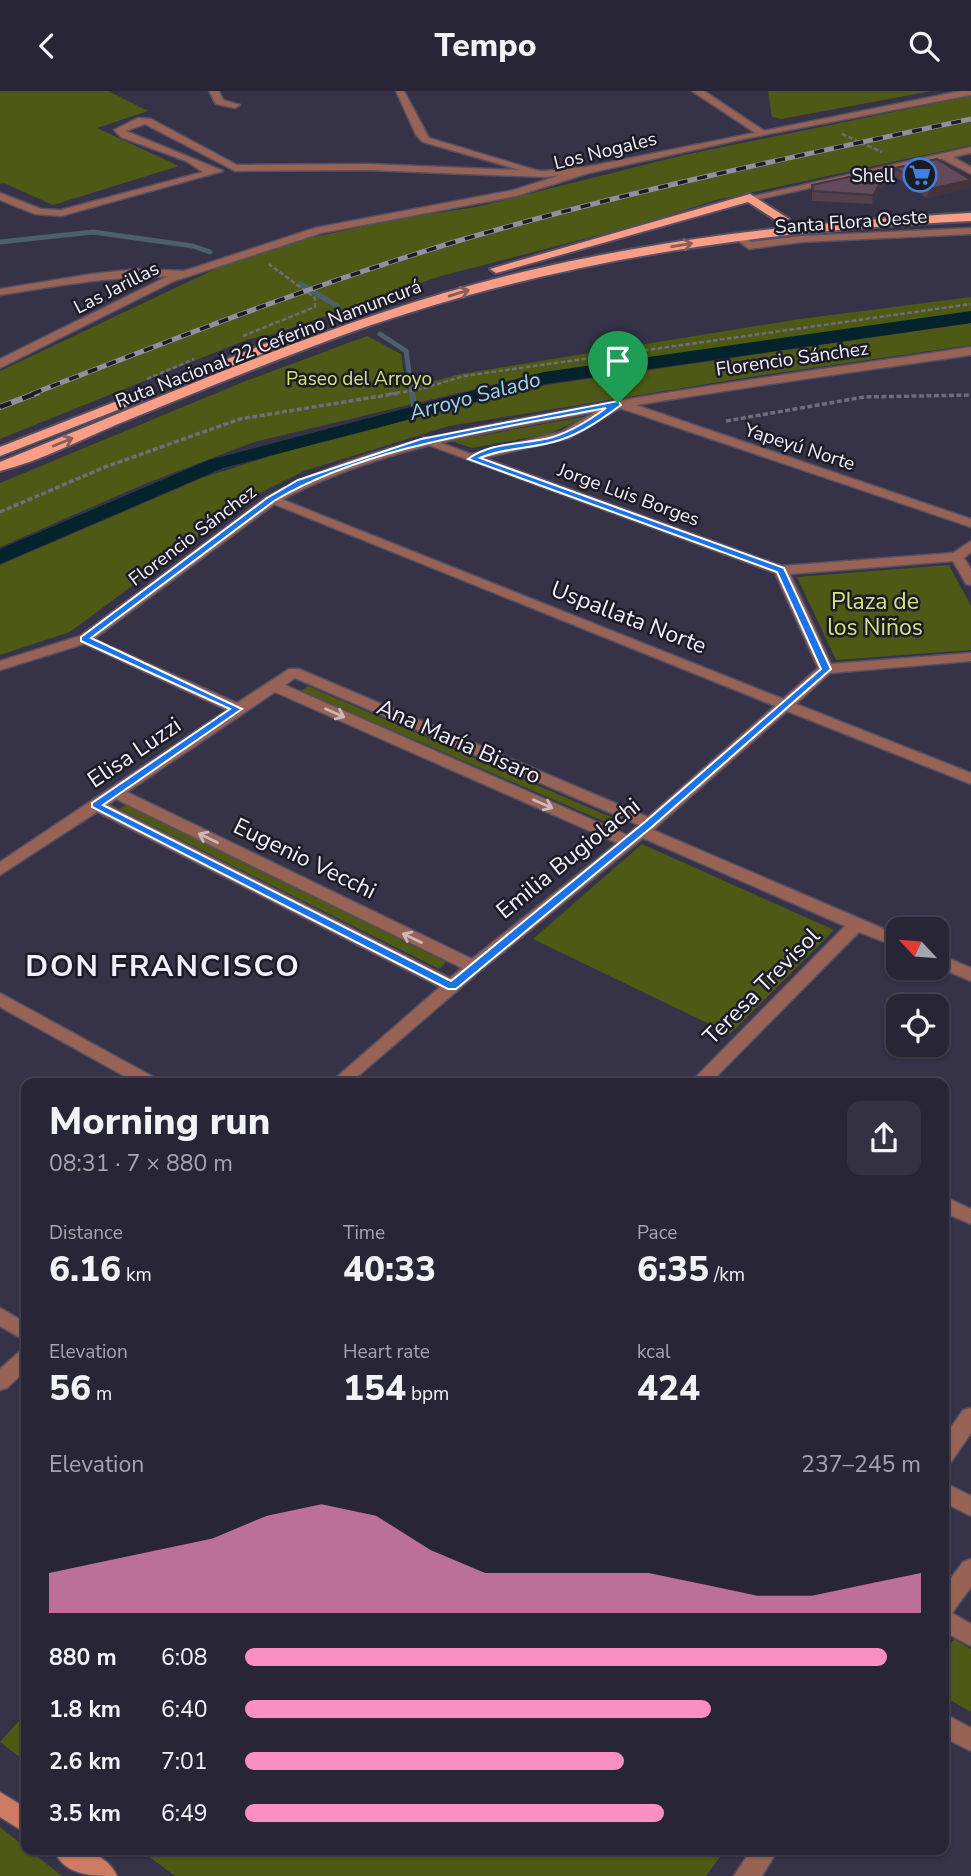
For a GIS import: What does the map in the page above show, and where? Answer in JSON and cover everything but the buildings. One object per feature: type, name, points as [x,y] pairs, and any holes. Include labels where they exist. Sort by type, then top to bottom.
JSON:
[{"type":"highway","points":[[463,279],[750,198],[783,219]]},
{"type":"highway","name":"Ruta Nacional 22 Ceferino Namuncurá","points":[[0,452],[327,324],[463,279],[649,238],[783,219],[971,207]]},
{"type":"highway","name":"Ruta Nacional 22 Ceferino Namuncurá","points":[[0,467],[336,334],[424,303],[518,277],[627,254],[801,227],[971,217]]},
{"type":"highway","points":[[801,227],[971,223]]},
{"type":"main road","points":[[0,1803],[21,1818]]},
{"type":"main road","points":[[73,1855],[104,1876]]},
{"type":"street","points":[[214,91],[219,101],[236,105]]},
{"type":"street","points":[[697,91],[761,132]]},
{"type":"street","name":"Los Nogales","points":[[251,251],[319,230],[516,193],[586,170],[761,132],[971,92]]},
{"type":"street","points":[[211,172],[190,159],[125,135],[119,130],[138,121],[147,121],[235,168]]},
{"type":"street","points":[[750,198],[971,150]]},
{"type":"street","points":[[944,156],[971,171]]},
{"type":"street","points":[[0,196],[38,212],[61,213],[211,172],[235,168],[369,167],[544,174],[586,170]]},
{"type":"street","name":"Santa Flora Oeste","points":[[738,236],[749,246],[802,239],[971,231]]},
{"type":"street","name":"Las Jarillas","points":[[0,364],[185,274],[251,251]]},
{"type":"street","points":[[0,292],[114,273],[151,271],[185,274]]},
{"type":"street","name":"Florencio Sánchez","points":[[0,666],[85,639],[271,500],[301,481],[424,441],[618,403],[971,352]]},
{"type":"street","name":"Florencio Sánchez","points":[[472,459],[491,450],[556,439],[595,420],[618,403]]},
{"type":"street","name":"Yapeyú Norte","points":[[618,403],[971,523]]},
{"type":"street","name":"Jorge Luis Borges","points":[[424,441],[781,570]]},
{"type":"street","name":"Uspallata Norte","points":[[271,500],[786,703],[971,779]]},
{"type":"street","points":[[971,545],[957,557],[781,570],[826,669],[971,657]]},
{"type":"street","points":[[957,557],[971,581]]},
{"type":"street","points":[[85,639],[237,709]]},
{"type":"street","name":"Emilia Bugiolachi","points":[[346,1078],[474,967],[639,832],[826,669]]},
{"type":"street","name":"Elisa Luzzi","points":[[3,864],[294,672]]},
{"type":"street","name":"Ana María Bisaro","points":[[294,672],[639,832]]},
{"type":"street","name":"Ana María Bisaro","points":[[272,685],[639,832],[886,937]]},
{"type":"street","name":"Eugenio Vecchi","points":[[114,792],[474,967]]},
{"type":"street","name":"Eugenio Vecchi","points":[[96,805],[452,986]]},
{"type":"street","name":"Teresa Trevisol","points":[[706,1078],[857,924]]},
{"type":"street","points":[[949,965],[971,975]]},
{"type":"street","points":[[0,999],[142,1078]]},
{"type":"street","points":[[949,1206],[971,1217]]},
{"type":"street","points":[[0,1316],[21,1330]]},
{"type":"street","points":[[0,1382],[21,1363]]},
{"type":"street","points":[[949,1447],[971,1416]]},
{"type":"street","points":[[949,1494],[971,1507]]},
{"type":"street","points":[[949,1599],[971,1569]]},
{"type":"street","points":[[949,1623],[971,1636]]},
{"type":"street","points":[[949,1727],[971,1740]]},
{"type":"street","points":[[747,1876],[762,1855]]},
{"type":"lane","points":[[400,91],[426,140],[544,174]]},
{"type":"path","points":[[821,121],[851,139],[911,163]]},
{"type":"path","points":[[240,337],[259,327],[299,317],[315,307],[315,298],[251,251]]},
{"type":"path","points":[[0,512],[105,467],[240,419],[421,389],[464,376],[971,304]]},
{"type":"path","points":[[135,383],[197,358]]},
{"type":"path","points":[[726,421],[864,397],[905,394],[953,397],[971,395]]},
{"type":"green space","points":[[0,91],[108,91],[148,111],[97,128],[179,166],[53,205],[4,183],[0,184]]},
{"type":"green space","points":[[768,91],[932,91],[781,119],[772,117]]},
{"type":"green space","points":[[971,96],[971,145],[712,201],[646,223],[441,276],[274,334],[246,340],[0,439],[0,371],[228,263],[295,241],[403,218],[476,207],[684,155]]},
{"type":"green space","name":"Paseo del Arroyo","points":[[971,297],[971,313],[538,374],[254,442],[147,483],[0,547],[0,483],[243,382],[367,336],[401,354],[406,389],[460,374],[800,319]]},
{"type":"green space","points":[[971,323],[971,345],[750,377],[449,426],[304,471],[252,497],[70,632],[0,655],[0,565],[202,478],[320,440],[527,388]]},
{"type":"green space","points":[[588,416],[549,434],[472,448],[451,441]]},
{"type":"green space","name":"Plaza de los Niños","points":[[949,565],[971,606],[971,650],[836,660],[797,577]]},
{"type":"green space","points":[[308,686],[622,822],[617,827],[301,691]]},
{"type":"green space","points":[[127,804],[446,962],[439,969],[119,809]]},
{"type":"green space","points":[[642,844],[834,930],[730,1034],[533,939]]},
{"type":"green space","points":[[954,1639],[971,1649],[971,1712],[949,1699],[949,1646]]},
{"type":"green space","points":[[21,1719],[21,1758],[0,1742]]},
{"type":"green space","points":[[0,1827],[21,1844],[21,1855],[35,1855],[62,1876],[0,1876]]},
{"type":"green space","points":[[147,1855],[721,1855],[706,1876],[175,1876]]},
{"type":"waterway","points":[[0,242],[93,232],[193,246],[210,252]]},
{"type":"waterway","points":[[301,284],[337,306]]},
{"type":"waterway","name":"Arroyo Salado","points":[[0,557],[216,464],[544,378],[971,317]]},
{"type":"waterway","points":[[380,334],[406,351],[412,394]]},
{"type":"waterway","points":[[412,393],[415,412]]},
{"type":"railway","points":[[32,394],[298,294],[461,240],[651,190],[971,119]]},
{"type":"railway","points":[[0,407],[37,393]]},
{"type":"place","name":"Shell","points":[[920,175]]},
{"type":"district","name":"DON FRANCISCO","points":[[163,966]]},
{"type":"route","points":[[618,403],[595,420],[556,439],[491,450],[472,459],[781,570],[826,669],[650,824],[452,986],[96,805],[237,709],[85,639],[271,500],[301,481],[424,441],[618,403]]}]
